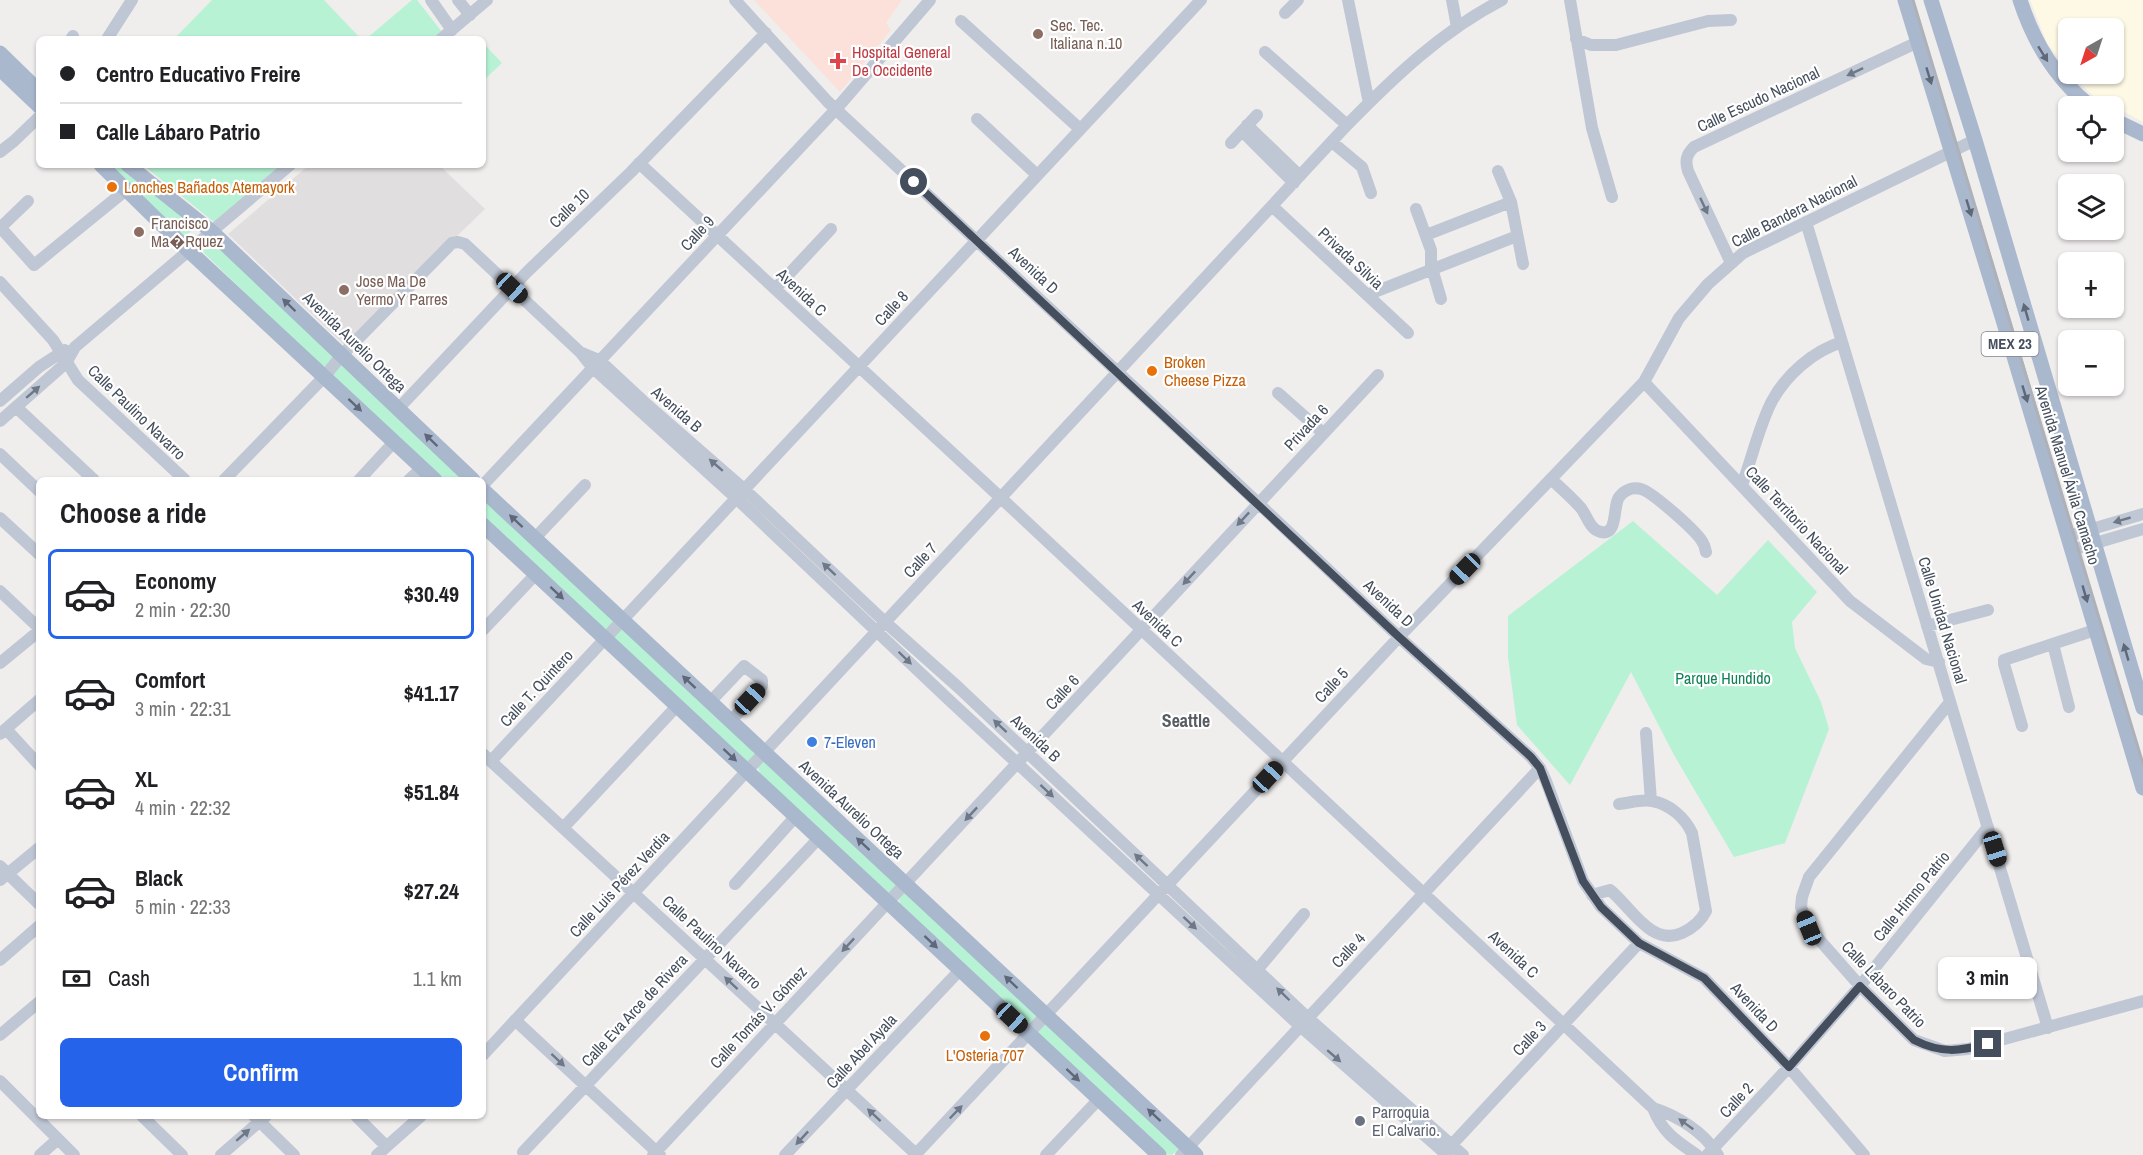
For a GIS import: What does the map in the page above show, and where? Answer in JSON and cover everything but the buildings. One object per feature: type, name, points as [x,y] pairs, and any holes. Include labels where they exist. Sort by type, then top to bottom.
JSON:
[{"type":"main road","name":"Avenida Manuel Ávila Camacho","points":[[1905,0],[1953,152],[2143,788]]},
{"type":"main road","name":"Avenida Manuel Ávila Camacho","points":[[1930,0],[1975,140],[2143,708]]},
{"type":"main road","points":[[2020,0],[2031,31],[2054,70],[2079,96]]},
{"type":"main road","points":[[0,53],[36,82]]},
{"type":"main road","points":[[0,69],[36,103]]},
{"type":"main road","points":[[2124,125],[2143,134]]},
{"type":"main road","points":[[103,168],[432,477]]},
{"type":"main road","name":"Avenida Aurelio Ortega","points":[[132,168],[211,231],[470,477]]},
{"type":"main road","name":"Avenida Aurelio Ortega","points":[[486,490],[622,620],[1046,1014],[1188,1152]]},
{"type":"main road","points":[[486,528],[1159,1155]]},
{"type":"street","points":[[109,36],[132,0]]},
{"type":"street","points":[[431,0],[452,30]]},
{"type":"street","points":[[458,0],[470,15]]},
{"type":"street","points":[[445,36],[488,0]]},
{"type":"street","name":"Avenida D","points":[[735,0],[836,109],[1258,502],[1399,637],[1531,757],[1540,768],[1574,860],[1592,895],[1639,943],[1704,978],[1789,1067],[1864,1155]]},
{"type":"street","name":"Calle 9","points":[[486,484],[836,109],[930,0]]},
{"type":"street","name":"Calle 8","points":[[605,638],[1201,0]]},
{"type":"street","points":[[1285,13],[1298,0]]},
{"type":"street","points":[[1348,0],[1369,103]]},
{"type":"street","points":[[1452,0],[1457,27]]},
{"type":"street","name":"Calle 7","points":[[747,771],[1347,125],[1410,64],[1457,27],[1502,0]]},
{"type":"street","points":[[1570,0],[1592,128],[1611,197]]},
{"type":"street","points":[[1576,39],[1591,45],[1616,45],[1708,21],[1731,20]]},
{"type":"street","points":[[961,21],[1080,129]]},
{"type":"street","name":"Calle 10","points":[[398,409],[512,288],[639,164],[766,33]]},
{"type":"street","name":"Calle Escudo Nacional","points":[[1731,263],[1688,171],[1686,163],[1689,152],[1694,147],[1918,42]]},
{"type":"street","points":[[1265,52],[1347,125]]},
{"type":"street","points":[[1231,143],[1257,115]]},
{"type":"street","points":[[977,119],[1037,175]]},
{"type":"street","points":[[0,152],[36,120]]},
{"type":"street","points":[[1244,128],[1297,179]]},
{"type":"street","name":"Calle Bandera Nacional","points":[[1644,382],[1679,318],[1693,300],[1743,253],[1975,140]]},
{"type":"street","points":[[1332,141],[1362,167],[1371,193]]},
{"type":"street","name":"Avenida C","points":[[639,164],[1001,498],[1653,1108],[1677,1118],[1712,1153]]},
{"type":"street","points":[[0,421],[75,347],[286,168]]},
{"type":"street","points":[[1498,171],[1511,202],[1523,264]]},
{"type":"street","points":[[28,201],[0,227],[34,265],[126,190]]},
{"type":"street","points":[[1426,235],[1511,202]]},
{"type":"street","name":"Privada Silvia","points":[[1272,206],[1408,333]]},
{"type":"street","points":[[1416,209],[1431,250],[1441,299]]},
{"type":"street","name":"Calle Unidad Nacional","points":[[1806,222],[2048,1028]]},
{"type":"street","points":[[775,290],[831,229]]},
{"type":"street","points":[[1363,291],[1517,236]]},
{"type":"street","name":"Avenida B","points":[[342,355],[452,243],[465,244],[581,353],[596,364],[799,549],[1017,763],[1163,889]]},
{"type":"street","name":"Calle Paulino Navarro","points":[[0,282],[53,340],[78,380],[182,477]]},
{"type":"street","points":[[1742,485],[1770,403],[1800,366],[1822,350],[1842,342]]},
{"type":"street","points":[[227,477],[324,377],[342,355]]},
{"type":"street","points":[[0,401],[39,367],[63,358]]},
{"type":"street","name":"Privada 6","points":[[1258,502],[1378,375]]},
{"type":"street","name":"Calle 5","points":[[916,1155],[1399,637],[1644,382]]},
{"type":"street","name":"Calle Territorio Nacional","points":[[1644,382],[1850,601],[1926,658],[1939,662]]},
{"type":"street","points":[[1278,393],[1323,433]]},
{"type":"street","points":[[16,407],[91,477]]},
{"type":"street","points":[[362,477],[394,442]]},
{"type":"street","points":[[0,454],[36,487]]},
{"type":"street","points":[[412,477],[422,468]]},
{"type":"street","points":[[1551,478],[1581,508],[1592,526],[1599,532],[1606,533],[1611,530],[1617,500],[1626,491],[1633,488],[1648,492],[1676,515],[1703,542],[1706,552]]},
{"type":"street","points":[[535,538],[585,485]]},
{"type":"street","name":"Calle 6","points":[[888,902],[1258,502]]},
{"type":"street","points":[[2092,537],[2143,514]]},
{"type":"street","points":[[0,518],[36,551]]},
{"type":"street","points":[[2070,543],[2143,529]]},
{"type":"street","points":[[486,627],[536,574]]},
{"type":"street","points":[[2,597],[36,626]]},
{"type":"street","points":[[1927,626],[1988,610]]},
{"type":"street","name":"Avenida B","points":[[881,627],[958,687],[1028,753],[1163,889],[1446,1152],[1462,1155]]},
{"type":"street","points":[[2022,726],[2004,660],[2095,630]]},
{"type":"street","points":[[0,663],[36,632]]},
{"type":"street","name":"Calle T. Quintero","points":[[487,757],[605,638]]},
{"type":"street","points":[[2053,644],[2069,707]]},
{"type":"street","points":[[710,702],[744,666],[762,680],[762,686],[730,721]]},
{"type":"street","name":"Calle Lábaro Patrio","points":[[1950,702],[1809,877],[1801,907],[1809,928],[1860,986],[1914,1040],[1934,1049],[1957,1051],[2143,1001]]},
{"type":"street","points":[[36,703],[3,731],[36,762]]},
{"type":"street","points":[[563,828],[677,706]]},
{"type":"street","points":[[1646,733],[1651,801]]},
{"type":"street","name":"Calle Paulino Navarro","points":[[487,757],[916,1155]]},
{"type":"street","name":"Calle 4","points":[[1188,1152],[1304,1022],[1540,768]]},
{"type":"street","name":"Calle Luis Pérez Verdia","points":[[486,1052],[747,771]]},
{"type":"street","points":[[1592,895],[1610,890],[1644,925],[1663,936],[1686,932],[1701,919],[1706,911],[1692,833],[1687,822],[1665,805],[1651,801],[1619,804]]},
{"type":"street","points":[[735,884],[796,816]]},
{"type":"street","name":"Calle Himno Patrio","points":[[1789,1067],[1860,986],[1988,827]]},
{"type":"street","name":"Calle Eva Arce de Rivera","points":[[523,1152],[819,838]]},
{"type":"street","points":[[36,850],[3,873],[36,901]]},
{"type":"street","name":"Calle Tomás V. Gómez","points":[[656,1154],[888,902]]},
{"type":"street","points":[[1257,969],[1304,914]]},
{"type":"street","points":[[0,960],[36,929]]},
{"type":"street","name":"Avenida B","points":[[1218,941],[1257,969],[1304,1022]]},
{"type":"street","name":"Calle 3","points":[[1446,1152],[1639,943]]},
{"type":"street","name":"Calle Abel Ayala","points":[[785,1155],[960,970]]},
{"type":"street","points":[[0,1035],[36,1008]]},
{"type":"street","points":[[515,1020],[656,1154]]},
{"type":"street","name":"Calle 2","points":[[1712,1153],[1789,1067]]},
{"type":"street","points":[[0,1081],[36,1117]]},
{"type":"street","points":[[1046,1155],[1099,1099]]},
{"type":"street","name":"Avenida C","points":[[1653,1108],[1665,1130],[1696,1155]]},
{"type":"street","points":[[38,1119],[74,1155]]},
{"type":"street","points":[[145,1119],[182,1155]]},
{"type":"street","points":[[221,1155],[259,1119]]},
{"type":"street","points":[[261,1119],[294,1155]]},
{"type":"street","points":[[359,1119],[387,1146]]},
{"type":"street","points":[[376,1155],[418,1119]]},
{"type":"street","points":[[40,1155],[58,1139]]},
{"type":"shaded area","name":"Hospital General De Occidente","points":[[754,0],[902,0],[886,23],[891,30],[840,92]]},
{"type":"shaded area","points":[[2030,0],[2143,0],[2143,122],[2124,112],[2124,96],[2094,96],[2081,84],[2124,84],[2124,18],[2058,18],[2058,57],[2047,43]]},
{"type":"shaded area","name":"Jose Ma De Yermo Y Parres","points":[[305,168],[442,168],[485,209],[344,345],[228,234]]},
{"type":"green space","points":[[212,0],[324,0],[358,36],[177,36]]},
{"type":"green space","points":[[412,0],[417,0],[442,32],[437,36],[370,36]]},
{"type":"green space","points":[[486,46],[502,63],[486,78]]},
{"type":"green space","points":[[111,168],[130,168],[199,227],[184,236]]},
{"type":"green space","points":[[147,168],[278,168],[214,222]]},
{"type":"green space","points":[[214,237],[469,477],[435,477],[204,253],[202,248]]},
{"type":"green space","points":[[486,494],[763,752],[758,762],[744,763],[486,526]]},
{"type":"green space","name":"Parque Hundido","points":[[1633,521],[1717,595],[1768,540],[1817,592],[1792,622],[1795,648],[1821,702],[1829,729],[1785,843],[1734,857],[1674,755],[1631,672],[1570,785],[1517,725],[1508,657],[1508,616]]},
{"type":"green space","points":[[765,758],[901,881],[889,894],[760,774],[758,767]]},
{"type":"green space","points":[[903,891],[1181,1146],[1172,1155],[1166,1154],[900,904],[899,900]]},
{"type":"railway","points":[[1913,0],[2143,764]]},
{"type":"place","name":"Sec. Tec. Italiana n.10","points":[[1038,34]]},
{"type":"place","name":"Hospital General De Occidente","points":[[838,61]]},
{"type":"place","name":"Lonches Bañados Atemayork","points":[[112,187]]},
{"type":"place","name":"Francisco Ma�Rquez","points":[[139,232]]},
{"type":"place","name":"Jose Ma De Yermo Y Parres","points":[[344,290]]},
{"type":"place","name":"Broken Cheese Pizza","points":[[1152,371]]},
{"type":"place","name":"7-Eleven","points":[[812,742]]},
{"type":"place","name":"L'Osteria 707","points":[[985,1036]]},
{"type":"place","name":"Parroquia El Calvario.","points":[[1360,1121]]},
{"type":"district","name":"Seattle","points":[[1186,721]]},
{"type":"route","points":[[914,182],[1258,502],[1399,637],[1531,757],[1540,768],[1583,881],[1601,907],[1639,943],[1704,978],[1789,1067],[1860,986],[1914,1040],[1924,1045],[1934,1049],[1957,1051],[1988,1044]]}]
